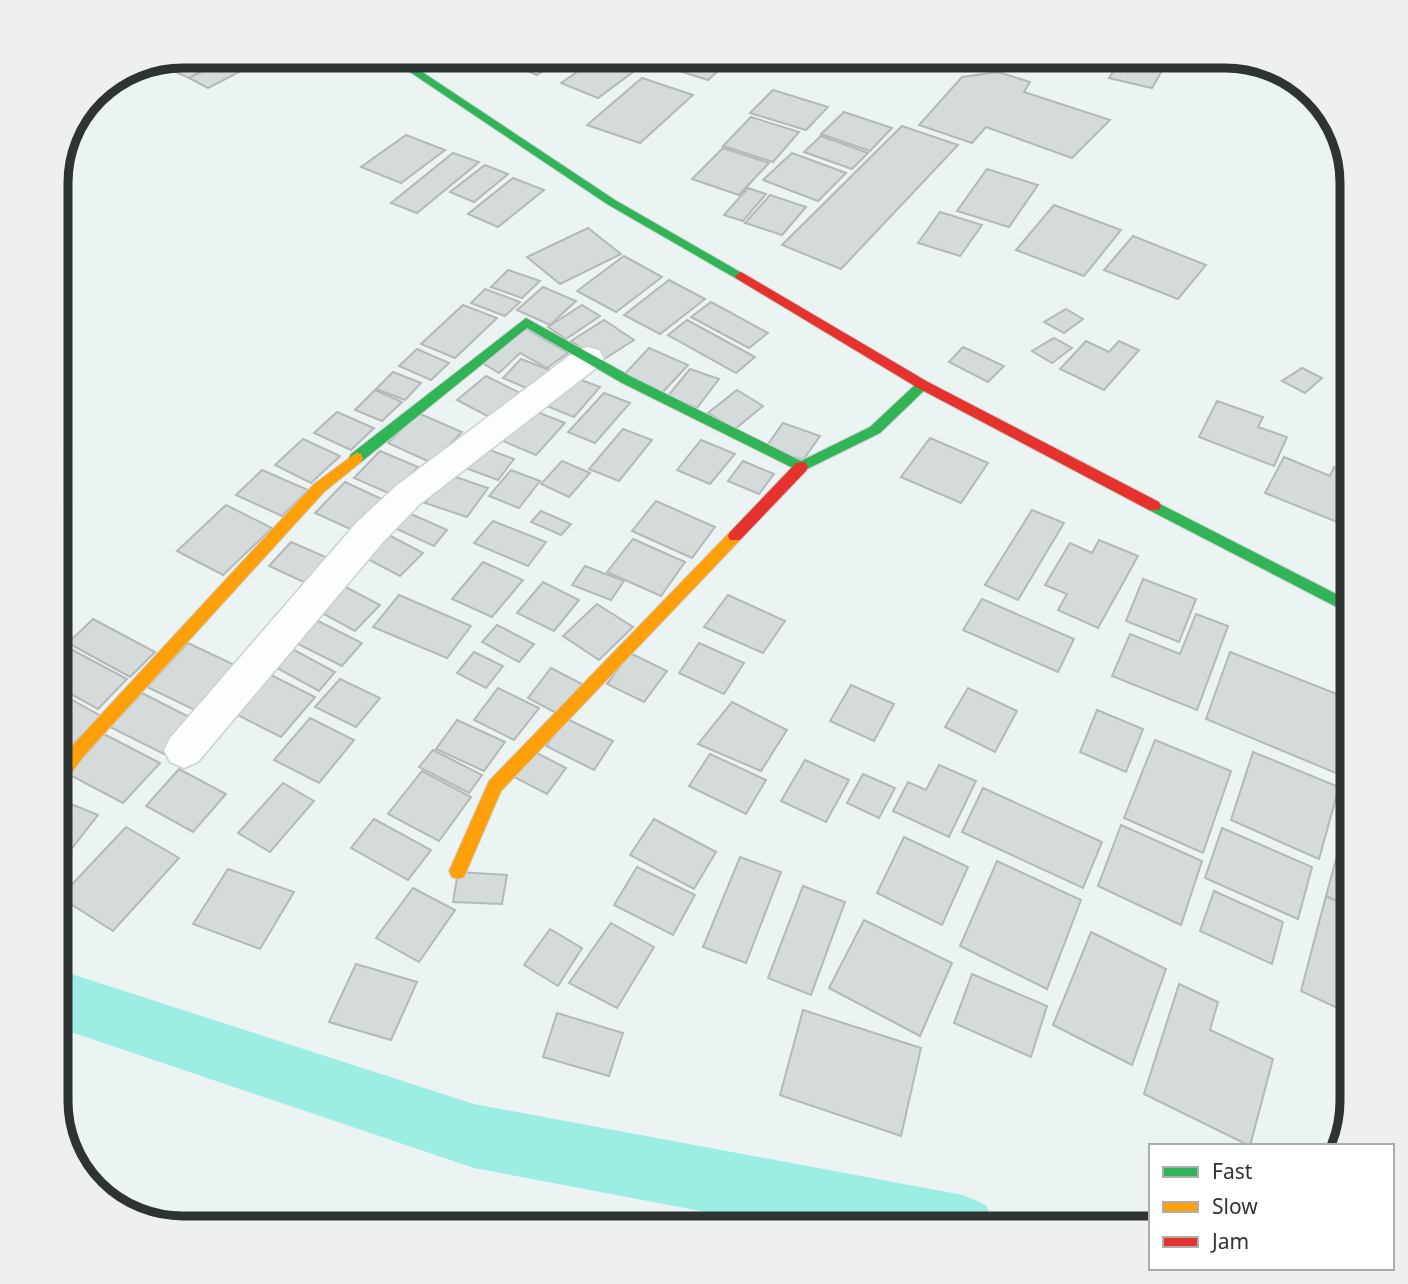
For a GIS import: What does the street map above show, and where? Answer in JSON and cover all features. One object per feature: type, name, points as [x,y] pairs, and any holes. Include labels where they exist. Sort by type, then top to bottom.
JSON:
[{"type":"street","points":[[409,68],[611,202],[797,307],[923,385],[1340,603]]},
{"type":"street","points":[[68,765],[319,488],[526,322],[627,380],[802,467]]},
{"type":"street","points":[[184,750],[371,531],[408,495],[589,358]]},
{"type":"street","points":[[458,871],[495,786],[802,467],[875,430],[923,385]]},
{"type":"building","points":[[206,68],[189,78],[169,69]]},
{"type":"building","points":[[209,68],[247,68],[208,88],[189,78]]},
{"type":"building","points":[[521,68],[548,68],[537,75]]},
{"type":"building","points":[[583,68],[623,68],[633,72],[598,98],[561,83]]},
{"type":"building","points":[[670,68],[721,68],[708,80]]},
{"type":"building","points":[[1116,68],[1163,69],[1152,88],[1109,78]]},
{"type":"building","points":[[998,72],[1030,82],[1024,92],[1110,120],[1072,158],[986,127],[972,143],[919,125],[962,77]]},
{"type":"building","points":[[642,78],[693,95],[640,143],[587,125]]},
{"type":"building","points":[[773,90],[828,107],[806,130],[750,113]]},
{"type":"building","points":[[844,112],[892,128],[870,151],[821,134]]},
{"type":"building","points":[[751,117],[799,132],[773,162],[723,146]]},
{"type":"building","points":[[902,126],[958,145],[841,269],[782,245]]},
{"type":"building","points":[[406,135],[445,150],[401,183],[361,167]]},
{"type":"building","points":[[821,136],[868,153],[852,169],[804,152]]},
{"type":"building","points":[[723,148],[769,163],[739,195],[692,179]]},
{"type":"building","points":[[453,153],[479,162],[417,213],[391,203]]},
{"type":"building","points":[[792,153],[846,173],[818,201],[763,180]]},
{"type":"building","points":[[485,165],[508,174],[474,202],[450,192]]},
{"type":"building","points":[[987,169],[1038,185],[1009,227],[957,211]]},
{"type":"building","points":[[513,178],[544,190],[498,227],[468,214]]},
{"type":"building","points":[[748,188],[766,194],[743,221],[724,215]]},
{"type":"building","points":[[770,195],[806,207],[782,235],[745,223]]},
{"type":"building","points":[[1054,205],[1121,230],[1084,276],[1016,250]]},
{"type":"building","points":[[940,212],[982,225],[960,256],[918,243]]},
{"type":"building","points":[[588,228],[621,254],[560,284],[527,257]]},
{"type":"building","points":[[1133,236],[1206,265],[1178,299],[1104,270]]},
{"type":"building","points":[[624,256],[662,277],[616,312],[577,291]]},
{"type":"building","points":[[508,270],[540,281],[522,298],[491,287]]},
{"type":"building","points":[[669,280],[705,299],[660,334],[624,315]]},
{"type":"building","points":[[543,287],[576,301],[550,325],[517,310]]},
{"type":"building","points":[[485,289],[520,302],[505,316],[471,303]]},
{"type":"building","points":[[711,302],[768,333],[749,348],[691,317]]},
{"type":"building","points":[[463,305],[497,318],[455,358],[421,344]]},
{"type":"building","points":[[582,305],[600,316],[566,339],[548,327]]},
{"type":"building","points":[[1066,309],[1083,319],[1064,333],[1044,322]]},
{"type":"building","points":[[604,320],[634,340],[601,361],[571,341]]},
{"type":"building","points":[[687,320],[755,357],[736,373],[668,335]]},
{"type":"building","points":[[523,327],[568,353],[547,368],[520,353],[499,373],[479,361]]},
{"type":"building","points":[[1054,338],[1072,348],[1052,363],[1032,351]]},
{"type":"building","points":[[1086,341],[1109,352],[1119,341],[1139,350],[1104,390],[1060,369]]},
{"type":"building","points":[[963,347],[1004,366],[988,382],[949,362]]},
{"type":"building","points":[[649,348],[688,365],[662,393],[623,376]]},
{"type":"building","points":[[417,349],[449,363],[431,380],[399,366]]},
{"type":"building","points":[[521,359],[555,372],[536,392],[503,378]]},
{"type":"building","points":[[1302,368],[1322,378],[1305,393],[1282,381]]},
{"type":"building","points":[[690,369],[719,379],[697,408],[667,397]]},
{"type":"building","points":[[393,372],[421,383],[405,400],[376,389]]},
{"type":"building","points":[[568,375],[600,387],[574,417],[542,404]]},
{"type":"building","points":[[486,376],[526,396],[497,421],[457,400]]},
{"type":"building","points":[[375,390],[402,402],[382,421],[355,410]]},
{"type":"building","points":[[737,390],[763,406],[735,429],[708,413]]},
{"type":"building","points":[[604,393],[630,403],[595,443],[568,432]]},
{"type":"building","points":[[1217,401],[1263,417],[1258,427],[1287,437],[1274,466],[1199,437]]},
{"type":"building","points":[[532,410],[565,423],[536,455],[503,441]]},
{"type":"building","points":[[337,412],[374,428],[351,450],[314,433]]},
{"type":"building","points":[[418,413],[462,432],[432,463],[388,443]]},
{"type":"building","points":[[783,423],[820,436],[803,460],[766,447]]},
{"type":"building","points":[[623,429],[652,440],[619,481],[589,469]]},
{"type":"building","points":[[930,438],[988,463],[961,503],[901,477]]},
{"type":"building","points":[[303,439],[340,456],[311,483],[275,465]]},
{"type":"building","points":[[701,440],[735,454],[710,484],[677,470]]},
{"type":"building","points":[[476,445],[514,459],[498,480],[460,466]]},
{"type":"building","points":[[380,451],[418,467],[393,495],[354,478]]},
{"type":"building","points":[[1284,457],[1330,476],[1334,467],[1340,469],[1340,523],[1265,493]]},
{"type":"building","points":[[562,461],[590,473],[569,497],[541,484]]},
{"type":"building","points":[[743,461],[774,474],[759,494],[728,481]]},
{"type":"building","points":[[262,470],[308,490],[282,516],[236,495]]},
{"type":"building","points":[[511,470],[540,481],[519,508],[489,496]]},
{"type":"building","points":[[447,474],[488,488],[467,517],[425,503]]},
{"type":"building","points":[[345,482],[388,502],[359,533],[315,513]]},
{"type":"building","points":[[656,501],[715,527],[692,558],[632,531]]},
{"type":"building","points":[[226,505],[272,528],[223,575],[177,551]]},
{"type":"building","points":[[402,510],[447,530],[434,546],[388,525]]},
{"type":"building","points":[[1032,510],[1064,523],[1018,600],[985,585]]},
{"type":"building","points":[[541,511],[571,524],[561,535],[531,522]]},
{"type":"building","points":[[493,521],[546,542],[528,566],[474,543]]},
{"type":"building","points":[[381,531],[423,553],[400,576],[358,554]]},
{"type":"building","points":[[633,539],[685,562],[661,596],[607,572]]},
{"type":"building","points":[[1099,540],[1138,556],[1098,628],[1058,610],[1067,594],[1045,585],[1070,543],[1092,553]]},
{"type":"building","points":[[291,542],[328,558],[306,583],[269,566]]},
{"type":"building","points":[[483,562],[523,580],[492,617],[452,599]]},
{"type":"building","points":[[585,566],[624,581],[611,600],[572,585]]},
{"type":"building","points":[[1143,579],[1196,599],[1179,642],[1126,621]]},
{"type":"building","points":[[543,582],[579,600],[554,631],[517,613]]},
{"type":"building","points":[[340,584],[380,605],[355,631],[315,609]]},
{"type":"building","points":[[399,595],[471,626],[447,658],[373,627]]},
{"type":"building","points":[[728,595],[785,621],[763,653],[704,627]]},
{"type":"building","points":[[982,599],[1074,639],[1058,672],[963,630]]},
{"type":"building","points":[[597,604],[633,627],[599,660],[563,636]]},
{"type":"building","points":[[1196,614],[1228,626],[1197,710],[1112,676],[1130,634],[1180,654]]},
{"type":"building","points":[[93,619],[155,652],[130,677],[68,643]]},
{"type":"building","points":[[318,621],[362,643],[342,666],[296,643]]},
{"type":"building","points":[[497,625],[534,644],[519,662],[482,642]]},
{"type":"building","points":[[188,643],[241,668],[201,713],[147,687]]},
{"type":"building","points":[[699,643],[744,663],[724,694],[679,673]]},
{"type":"building","points":[[283,644],[335,672],[319,691],[266,662]]},
{"type":"building","points":[[68,648],[127,679],[98,709],[68,693]]},
{"type":"building","points":[[474,652],[503,666],[486,688],[457,673]]},
{"type":"building","points":[[1230,652],[1340,695],[1340,775],[1206,719]]},
{"type":"building","points":[[630,653],[667,671],[644,702],[607,684]]},
{"type":"building","points":[[551,668],[582,684],[558,714],[528,698]]},
{"type":"building","points":[[259,669],[315,697],[281,737],[224,708]]},
{"type":"building","points":[[340,679],[380,698],[356,727],[315,707]]},
{"type":"building","points":[[851,685],[894,704],[874,741],[830,721]]},
{"type":"building","points":[[498,688],[539,708],[514,740],[474,720]]},
{"type":"building","points":[[968,688],[1017,711],[995,752],[945,727]]},
{"type":"building","points":[[142,693],[195,720],[164,754],[110,727]]},
{"type":"building","points":[[68,698],[101,716],[68,749]]},
{"type":"building","points":[[732,702],[787,730],[761,771],[698,744]]},
{"type":"building","points":[[1097,710],[1143,729],[1126,772],[1080,752]]},
{"type":"building","points":[[310,718],[354,740],[319,783],[274,760]]},
{"type":"building","points":[[567,719],[613,741],[594,770],[546,746]]},
{"type":"building","points":[[457,720],[505,742],[484,771],[436,749]]},
{"type":"building","points":[[104,734],[160,763],[123,803],[68,774]]},
{"type":"building","points":[[1155,740],[1231,771],[1203,853],[1124,818]]},
{"type":"building","points":[[433,750],[482,775],[469,793],[419,767]]},
{"type":"building","points":[[533,751],[566,768],[547,794],[514,777]]},
{"type":"building","points":[[1253,752],[1339,787],[1319,859],[1231,820]]},
{"type":"building","points":[[710,754],[766,780],[746,814],[689,786]]},
{"type":"building","points":[[805,760],[849,780],[826,822],[781,801]]},
{"type":"building","points":[[939,765],[976,781],[949,837],[893,811],[908,782],[926,790]]},
{"type":"building","points":[[179,769],[226,794],[193,832],[146,806]]},
{"type":"building","points":[[422,771],[471,797],[439,841],[388,814]]},
{"type":"building","points":[[863,774],[895,788],[879,818],[847,803]]},
{"type":"building","points":[[283,783],[314,801],[270,852],[238,833]]},
{"type":"building","points":[[983,788],[1102,842],[1083,888],[962,832]]},
{"type":"building","points":[[68,803],[98,815],[68,852]]},
{"type":"building","points":[[374,819],[431,850],[408,880],[351,848]]},
{"type":"building","points":[[654,819],[716,852],[694,889],[630,855]]},
{"type":"building","points":[[1121,825],[1202,861],[1181,925],[1098,886]]},
{"type":"building","points":[[126,827],[179,858],[113,931],[68,902],[68,889]]},
{"type":"building","points":[[1222,828],[1312,867],[1298,919],[1205,878]]},
{"type":"building","points":[[904,837],[968,867],[942,925],[877,893]]},
{"type":"building","points":[[1340,845],[1340,902],[1326,896]]},
{"type":"building","points":[[740,857],[781,872],[746,963],[703,947]]},
{"type":"building","points":[[997,861],[1081,900],[1047,989],[960,946]]},
{"type":"building","points":[[637,867],[695,895],[673,935],[614,905]]},
{"type":"building","points":[[228,869],[294,892],[260,949],[193,924]]},
{"type":"building","points":[[458,872],[507,875],[502,904],[453,902]]},
{"type":"building","points":[[803,886],[845,902],[811,995],[768,978]]},
{"type":"building","points":[[413,888],[455,910],[419,962],[376,938]]},
{"type":"building","points":[[1214,891],[1283,922],[1272,964],[1200,931]]},
{"type":"building","points":[[1326,896],[1340,902],[1340,1009],[1301,991]]},
{"type":"building","points":[[864,920],[952,963],[920,1036],[829,988]]},
{"type":"building","points":[[611,923],[654,947],[617,1008],[569,983]]},
{"type":"building","points":[[550,929],[582,948],[558,986],[524,965]]},
{"type":"building","points":[[1091,932],[1166,969],[1132,1065],[1053,1025]]},
{"type":"building","points":[[356,964],[417,982],[391,1040],[329,1022]]},
{"type":"building","points":[[972,974],[1047,1006],[1031,1057],[954,1023]]},
{"type":"building","points":[[1179,984],[1218,1002],[1210,1030],[1273,1059],[1251,1144],[1144,1094]]},
{"type":"building","points":[[803,1010],[921,1048],[901,1136],[780,1095]]},
{"type":"building","points":[[557,1013],[623,1033],[609,1076],[543,1057]]},
{"type":"waterway","points":[[68,1002],[474,1136],[899,1216]]},
{"type":"traffic: fast","points":[[409,68],[611,202],[741,276]]},
{"type":"traffic: fast","points":[[356,458],[526,322],[627,380],[801,467],[875,430],[923,385]]},
{"type":"traffic: fast","points":[[1154,506],[1340,603]]},
{"type":"traffic: slow","points":[[68,765],[319,488],[356,458]]},
{"type":"traffic: slow","points":[[458,871],[495,786],[735,536]]},
{"type":"traffic: jam","points":[[741,276],[923,385],[1154,506]]},
{"type":"traffic: jam","points":[[735,536],[801,467]]}]
